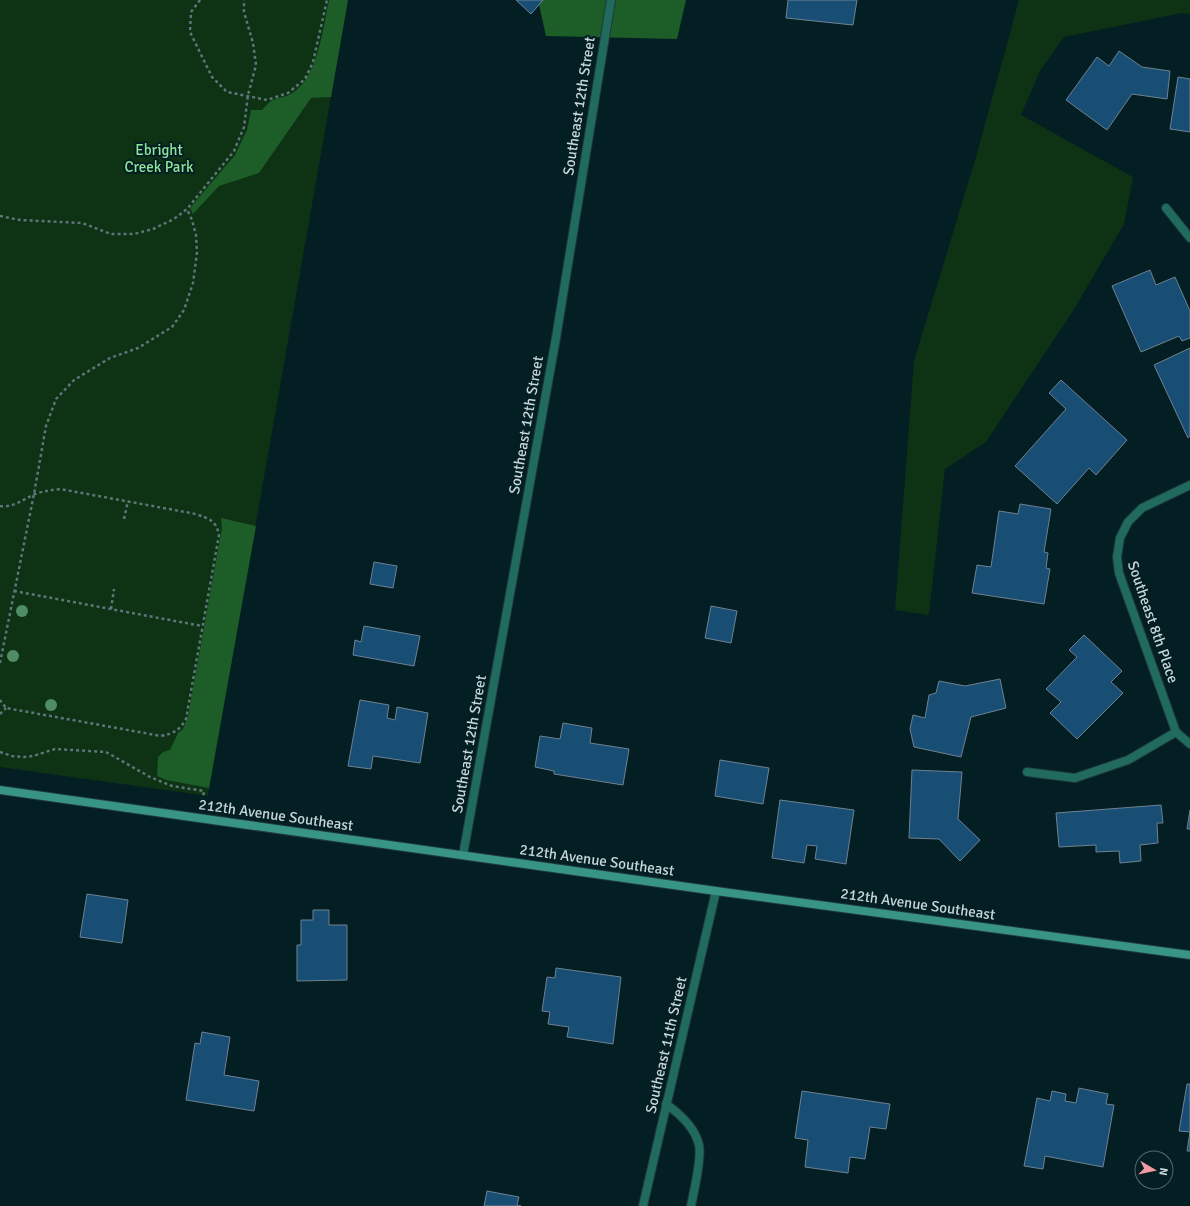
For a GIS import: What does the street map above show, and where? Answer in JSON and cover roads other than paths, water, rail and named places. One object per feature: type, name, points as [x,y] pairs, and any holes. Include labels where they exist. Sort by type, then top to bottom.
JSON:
[{"type":"street","name":"Southeast 12th Street","points":[[464,855],[556,338],[611,0]]},
{"type":"street","points":[[1166,208],[1190,238]]},
{"type":"street","name":"Southeast 8th Place","points":[[1176,732],[1119,573],[1117,557],[1120,538],[1128,522],[1142,508],[1190,485]]},
{"type":"street","points":[[1027,772],[1076,778],[1128,760],[1176,732],[1190,744]]},
{"type":"street","name":"212th Avenue Southeast","points":[[0,790],[716,891],[1190,955]]},
{"type":"street","name":"Southeast 11th Street","points":[[643,1206],[716,891]]},
{"type":"street","points":[[666,1104],[686,1120],[699,1144],[700,1153],[691,1206]]},
{"type":"park label","name":"Ebright Creek Park","points":[[159,158]]}]
